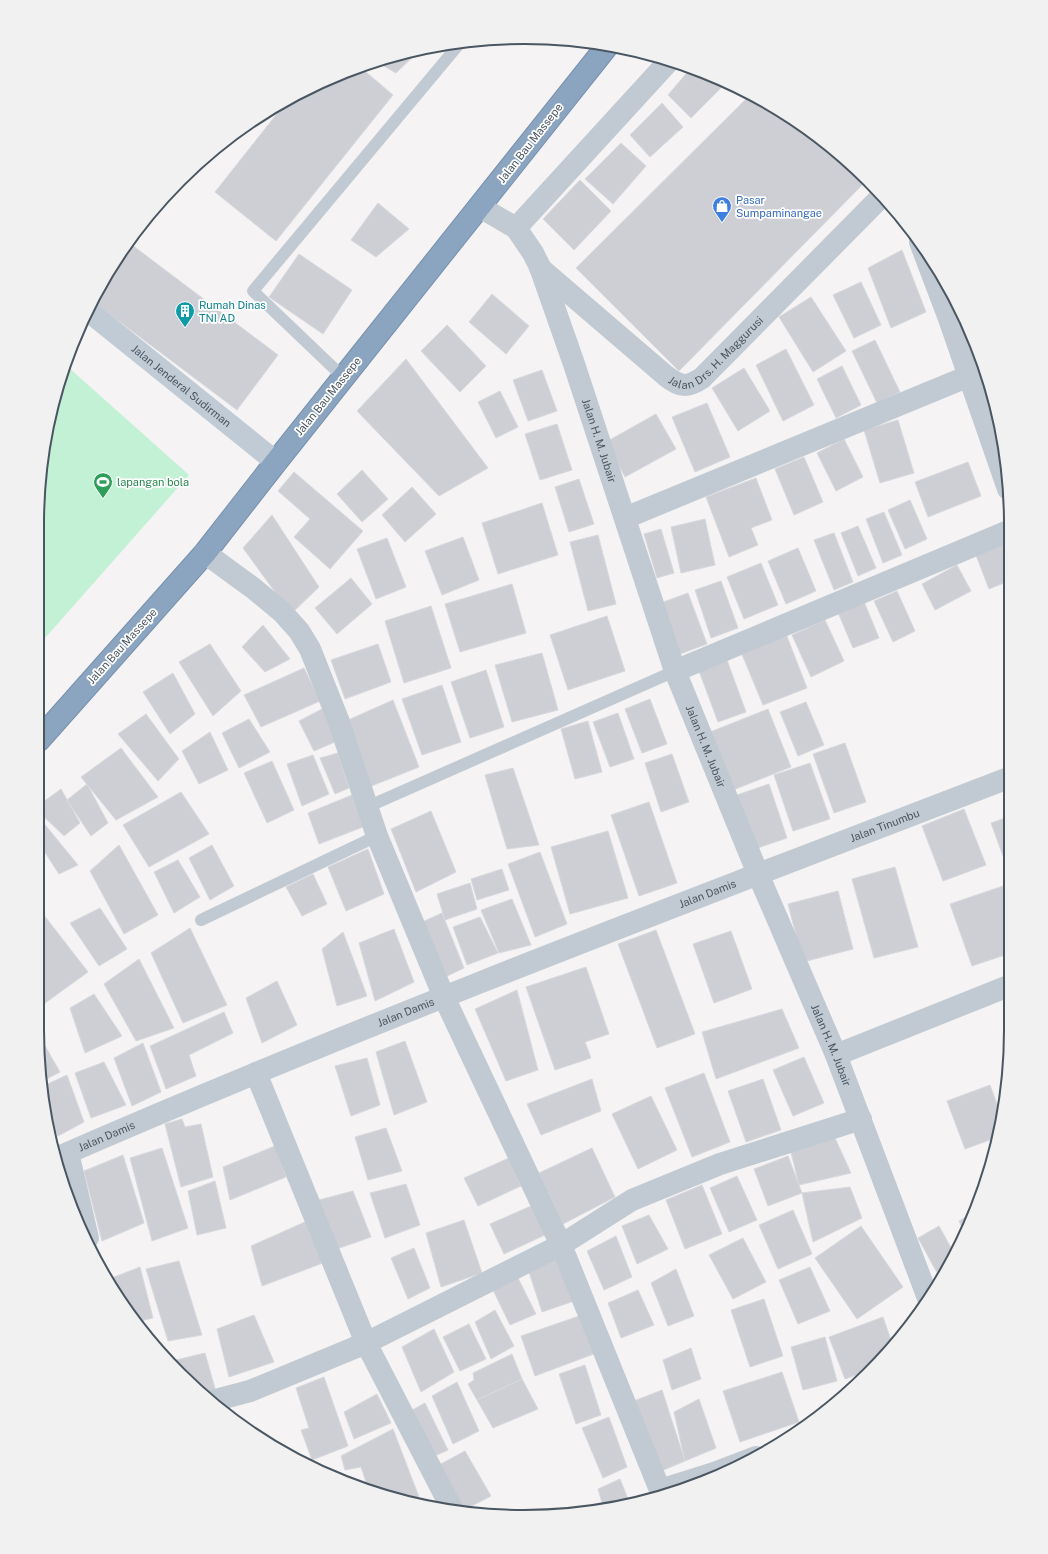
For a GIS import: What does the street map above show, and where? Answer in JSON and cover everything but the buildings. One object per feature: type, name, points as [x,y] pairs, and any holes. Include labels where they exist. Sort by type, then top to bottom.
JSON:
[{"type":"highway","name":"Jalan Bau Massepe","points":[[44,734],[205,553],[602,50]]},
{"type":"main road","name":"Jalan Jenderal Sudirman","points":[[93,315],[276,462]]},
{"type":"street","points":[[516,228],[665,65]]},
{"type":"street","name":"Jalan Drs. H. Maggurusi","points":[[540,267],[666,376],[677,384],[691,384],[702,378],[878,200]]},
{"type":"street","name":"Jalan H. M. Jubair","points":[[480,207],[516,228],[533,253],[540,267],[574,364],[675,671],[758,874],[836,1055],[926,1292]]},
{"type":"street","points":[[929,266],[1001,468]]},
{"type":"street","points":[[625,518],[969,376]]},
{"type":"street","points":[[675,671],[1004,533]]},
{"type":"street","points":[[205,553],[253,588],[282,612],[299,632],[310,649],[339,722],[376,836],[444,997],[561,1245],[660,1490]]},
{"type":"street","name":"Jalan Tinumbu","points":[[758,874],[1004,780]]},
{"type":"street","name":"Jalan Damis","points":[[62,1156],[256,1073],[444,997],[758,874]]},
{"type":"street","points":[[836,1055],[1004,989]]},
{"type":"street","points":[[256,1073],[366,1343],[449,1504]]},
{"type":"street","points":[[218,1399],[250,1391],[366,1343],[561,1245],[632,1200],[720,1164],[861,1119]]},
{"type":"street","points":[[62,1156],[78,1207]]},
{"type":"lane","points":[[344,377],[253,290],[455,49]]},
{"type":"lane","points":[[367,807],[675,671]]},
{"type":"lane","points":[[201,920],[376,836]]},
{"type":"green space","name":"lapangan bola","points":[[70,368],[189,475],[44,639],[44,524],[48,461],[60,400]]},
{"type":"place","name":"Pasar Sumpaminangae","points":[[722,223]]},
{"type":"place","name":"Rumah Dinas TNI AD","points":[[185,328]]},
{"type":"place","name":"lapangan bola","points":[[103,499]]}]
